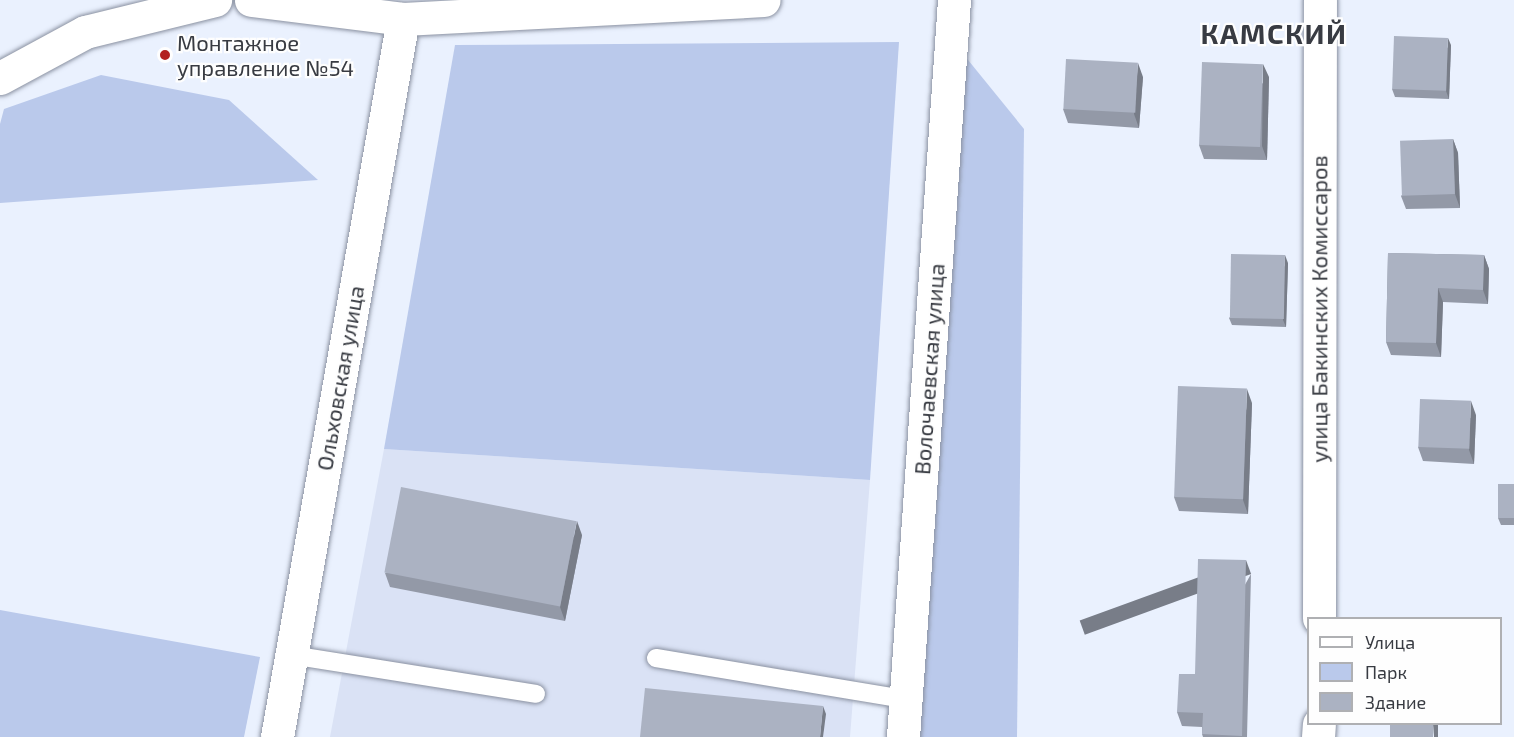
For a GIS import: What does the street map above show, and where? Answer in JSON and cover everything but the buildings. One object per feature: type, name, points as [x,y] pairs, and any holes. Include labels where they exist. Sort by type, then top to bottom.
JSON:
[{"type":"street","points":[[0,78],[85,32],[215,0]]},
{"type":"street","points":[[251,0],[403,19],[571,5],[763,0]]},
{"type":"street","name":"Волочаевская улица","points":[[903,737],[954,0]]},
{"type":"street","name":"улица Бакинских Комиссаров","points":[[1319,617],[1320,0]]},
{"type":"street","name":"Ольховская улица","points":[[277,737],[403,19]]},
{"type":"lane","points":[[291,655],[536,694]]},
{"type":"lane","points":[[656,658],[905,699]]},
{"type":"shaded area","points":[[384,449],[870,480],[850,737],[330,737]]},
{"type":"green space","points":[[899,42],[870,480],[384,449],[455,45]]},
{"type":"green space","points":[[964,55],[1024,129],[1017,737],[916,737]]},
{"type":"green space","points":[[101,75],[229,100],[318,180],[0,203],[0,124],[4,109]]},
{"type":"green space","points":[[0,610],[260,657],[244,737],[0,737]]},
{"type":"place","name":"Монтажное управление №54","points":[[165,55]]},
{"type":"district","name":"КАМСКИЙ","points":[[1274,33]]}]
